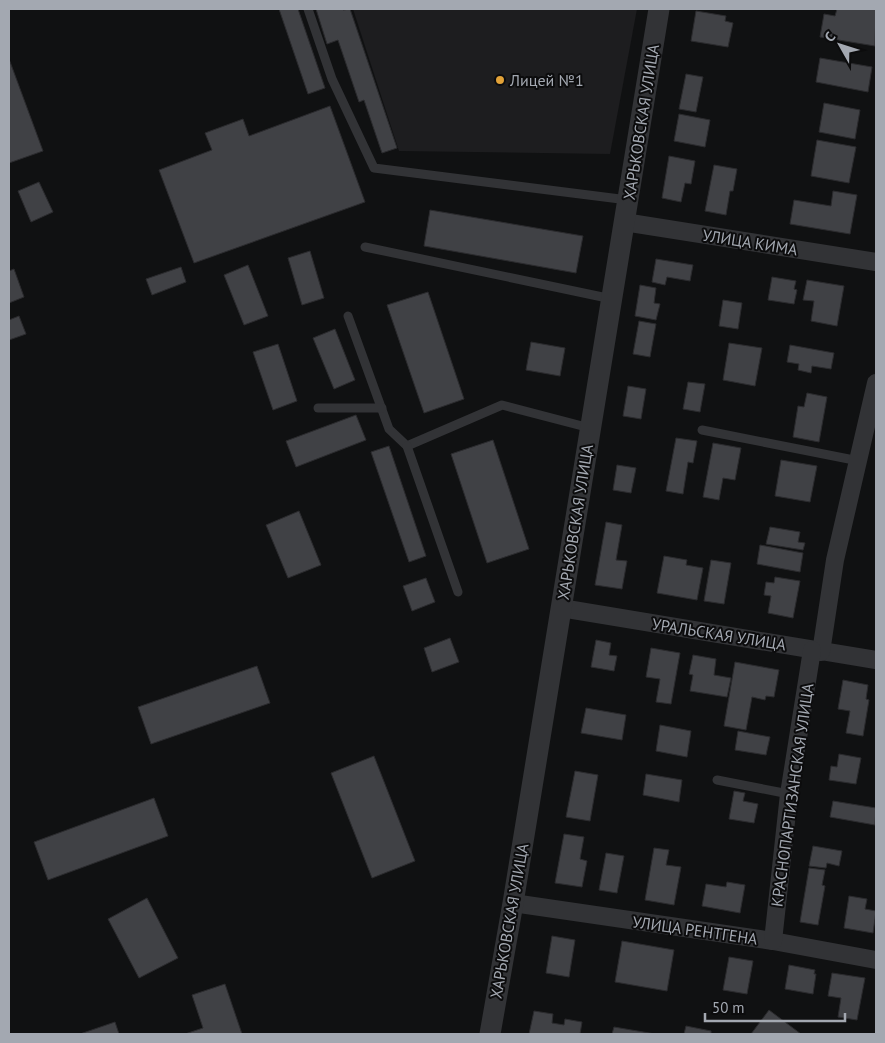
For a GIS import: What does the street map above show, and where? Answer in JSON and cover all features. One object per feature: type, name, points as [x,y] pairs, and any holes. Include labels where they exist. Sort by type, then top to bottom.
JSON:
[{"type":"street","name":"ХАРЬКОВСКАЯ УЛИЦА","points":[[490,1034],[659,9]]},
{"type":"street","name":"УЛИЦА КИМА","points":[[624,222],[876,260]]},
{"type":"street","name":"КРАСНОПАРТИЗАНСКАЯ УЛИЦА","points":[[773,941],[789,794],[836,560],[876,383]]},
{"type":"street","name":"УРАЛЬСКАЯ УЛИЦА","points":[[561,608],[876,660]]},
{"type":"street","name":"УЛИЦА РЕНТГЕНА","points":[[513,903],[773,941],[876,960]]},
{"type":"lane","points":[[308,9],[332,79],[374,168],[628,200]]},
{"type":"lane","points":[[365,247],[612,299]]},
{"type":"lane","points":[[348,316],[389,428],[407,446],[458,592]]},
{"type":"lane","points":[[407,446],[502,405],[590,428]]},
{"type":"lane","points":[[318,408],[382,408]]},
{"type":"lane","points":[[702,430],[859,461]]},
{"type":"lane","points":[[717,780],[789,794]]},
{"type":"shaded area","name":"Лицей №1","points":[[353,9],[637,9],[610,154],[399,151]]},
{"type":"building","points":[[279,9],[298,9],[325,88],[308,94]]},
{"type":"building","points":[[316,9],[350,9],[397,148],[382,153],[364,100],[359,102],[338,40],[327,44]]},
{"type":"building","points":[[837,9],[876,9],[875,46],[820,37],[824,14],[835,16]]},
{"type":"building","points":[[696,11],[726,16],[725,21],[733,23],[728,47],[691,41]]},
{"type":"building","points":[[820,58],[872,67],[868,92],[816,82]]},
{"type":"building","points":[[9,59],[43,151],[9,163]]},
{"type":"building","points":[[686,74],[703,77],[696,112],[679,109]]},
{"type":"building","points":[[824,103],[860,110],[855,139],[819,132]]},
{"type":"building","points":[[330,106],[365,202],[194,263],[159,170],[212,150],[205,133],[243,119],[249,136]]},
{"type":"building","points":[[679,114],[710,120],[705,147],[674,141]]},
{"type":"building","points":[[817,140],[856,147],[849,183],[811,176]]},
{"type":"building","points":[[669,156],[695,161],[691,184],[685,183],[681,202],[662,198]]},
{"type":"building","points":[[714,165],[737,169],[733,191],[730,191],[726,215],[705,211]]},
{"type":"building","points":[[39,182],[53,212],[31,222],[18,191]]},
{"type":"building","points":[[833,191],[857,195],[850,234],[790,224],[794,200],[831,206]]},
{"type":"building","points":[[430,210],[583,236],[576,273],[424,246]]},
{"type":"building","points":[[310,251],[324,298],[302,305],[288,258]]},
{"type":"building","points":[[656,259],[693,265],[690,281],[667,277],[665,285],[652,282]]},
{"type":"building","points":[[248,265],[268,316],[244,325],[224,275]]},
{"type":"building","points":[[181,267],[186,282],[152,295],[146,279]]},
{"type":"building","points":[[14,269],[24,297],[9,303],[9,271]]},
{"type":"building","points":[[772,277],[796,281],[794,289],[797,290],[794,304],[768,300]]},
{"type":"building","points":[[807,280],[844,286],[837,326],[811,321],[814,301],[803,300]]},
{"type":"building","points":[[640,285],[656,288],[654,303],[660,304],[656,320],[635,316]]},
{"type":"building","points":[[428,292],[464,399],[424,413],[387,305]]},
{"type":"building","points":[[723,300],[742,303],[738,329],[719,326]]},
{"type":"building","points":[[19,316],[26,334],[9,340],[9,320]]},
{"type":"building","points":[[639,321],[656,324],[650,357],[633,354]]},
{"type":"building","points":[[335,329],[355,380],[334,389],[313,338]]},
{"type":"building","points":[[531,342],[565,348],[560,376],[526,370]]},
{"type":"building","points":[[729,343],[762,348],[755,386],[723,380]]},
{"type":"building","points":[[278,344],[297,401],[273,410],[253,352]]},
{"type":"building","points":[[790,345],[834,353],[831,369],[812,366],[811,373],[798,370],[799,364],[787,362]]},
{"type":"building","points":[[688,382],[705,384],[700,412],[683,409]]},
{"type":"building","points":[[628,386],[646,389],[641,419],[623,416]]},
{"type":"building","points":[[807,393],[827,397],[819,442],[793,437],[798,406],[804,407]]},
{"type":"building","points":[[356,415],[366,440],[296,467],[286,441]]},
{"type":"building","points":[[676,438],[697,441],[693,463],[688,462],[683,494],[666,491]]},
{"type":"building","points":[[493,440],[529,549],[487,563],[451,454]]},
{"type":"building","points":[[713,443],[741,448],[735,480],[723,478],[719,500],[703,497]]},
{"type":"building","points":[[389,446],[426,556],[409,562],[371,452]]},
{"type":"building","points":[[781,460],[817,466],[810,502],[775,496]]},
{"type":"building","points":[[617,465],[636,468],[631,493],[613,490]]},
{"type":"building","points":[[299,511],[321,565],[288,578],[266,525]]},
{"type":"building","points":[[606,522],[622,525],[616,560],[627,561],[622,589],[595,585]]},
{"type":"building","points":[[770,527],[800,532],[798,542],[805,543],[803,550],[766,544]]},
{"type":"building","points":[[760,545],[803,553],[800,572],[757,564]]},
{"type":"building","points":[[664,556],[687,560],[686,565],[703,568],[697,600],[657,593]]},
{"type":"building","points":[[711,560],[731,563],[724,604],[704,601]]},
{"type":"building","points":[[775,577],[800,581],[793,618],[768,613],[771,596],[764,595],[766,582],[774,583]]},
{"type":"building","points":[[426,578],[435,602],[412,611],[403,586]]},
{"type":"building","points":[[450,638],[459,662],[432,672],[424,648]]},
{"type":"building","points":[[596,640],[611,643],[609,655],[617,656],[614,671],[591,667]]},
{"type":"building","points":[[651,648],[680,653],[671,704],[656,702],[660,679],[646,677]]},
{"type":"building","points":[[693,655],[716,659],[714,675],[731,678],[727,697],[690,691],[693,675],[689,674]]},
{"type":"building","points":[[735,662],[779,670],[774,697],[766,696],[765,700],[752,697],[746,730],[724,726]]},
{"type":"building","points":[[257,666],[270,703],[151,744],[138,707]]},
{"type":"building","points":[[843,680],[868,685],[866,699],[869,700],[863,736],[846,733],[850,711],[838,709]]},
{"type":"building","points":[[586,708],[626,715],[622,740],[581,733]]},
{"type":"building","points":[[660,725],[691,731],[687,757],[656,751]]},
{"type":"building","points":[[738,731],[770,737],[766,755],[735,750]]},
{"type":"building","points":[[839,754],[861,758],[856,784],[829,780],[831,766],[837,767]]},
{"type":"building","points":[[374,756],[415,861],[372,878],[331,773]]},
{"type":"building","points":[[575,771],[598,775],[590,821],[566,817]]},
{"type":"building","points":[[646,774],[682,780],[679,802],[643,795]]},
{"type":"building","points":[[734,791],[745,793],[743,801],[758,804],[754,823],[729,819]]},
{"type":"building","points":[[154,798],[168,836],[48,880],[34,842]]},
{"type":"building","points":[[833,801],[876,808],[875,825],[830,817]]},
{"type":"building","points":[[564,834],[584,837],[580,859],[587,861],[582,887],[555,883]]},
{"type":"building","points":[[813,846],[842,851],[839,866],[827,863],[826,868],[809,866]]},
{"type":"building","points":[[654,848],[669,850],[666,865],[681,867],[674,905],[645,900]]},
{"type":"building","points":[[606,853],[624,856],[617,893],[599,890]]},
{"type":"building","points":[[809,868],[825,870],[822,885],[825,886],[818,925],[800,922]]},
{"type":"building","points":[[727,882],[745,885],[740,913],[702,906],[706,884],[726,887]]},
{"type":"building","points":[[849,896],[867,899],[865,909],[876,911],[873,933],[844,928]]},
{"type":"building","points":[[147,898],[178,958],[139,978],[108,919]]},
{"type":"building","points":[[552,936],[575,940],[569,977],[546,973]]},
{"type":"building","points":[[622,941],[674,950],[667,991],[615,982]]},
{"type":"building","points":[[729,957],[753,961],[747,994],[723,990]]},
{"type":"building","points":[[789,965],[815,970],[813,994],[785,989]]},
{"type":"building","points":[[832,973],[865,978],[857,1020],[838,1017],[841,998],[828,996]]},
{"type":"building","points":[[225,984],[242,1034],[185,1034],[203,1028],[192,995]]},
{"type":"building","points":[[769,1010],[801,1034],[751,1034]]},
{"type":"building","points":[[534,1011],[553,1014],[552,1023],[564,1025],[565,1019],[582,1022],[580,1034],[529,1034]]},
{"type":"building","points":[[115,1022],[119,1034],[80,1034]]},
{"type":"building","points":[[686,1026],[711,1031],[711,1034],[684,1034]]},
{"type":"building","points":[[614,1027],[655,1034],[612,1034]]},
{"type":"place","name":"Лицей №1","points":[[500,80]]}]
